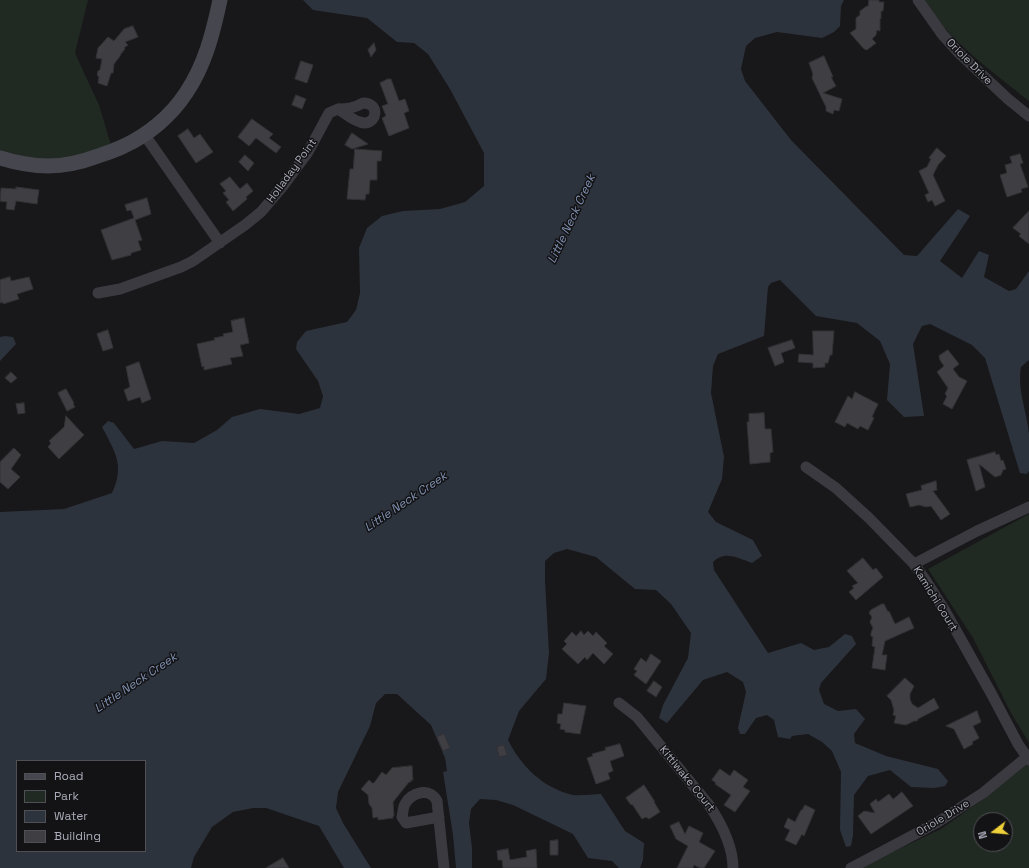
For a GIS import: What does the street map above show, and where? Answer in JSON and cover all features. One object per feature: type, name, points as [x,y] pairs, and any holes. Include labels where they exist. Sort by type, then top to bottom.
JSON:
[{"type":"street","points":[[0,158],[31,166],[67,165],[82,162],[124,147],[156,126],[172,111],[186,94],[200,68],[214,31],[220,0]]},
{"type":"street","name":"Oriole Drive","points":[[918,0],[942,34],[959,53],[1029,116]]},
{"type":"street","name":"Holladay Point","points":[[98,293],[120,289],[155,277],[193,260],[245,226],[270,202],[283,186],[308,152],[329,113],[338,109]]},
{"type":"street","points":[[144,134],[220,243]]},
{"type":"street","name":"Kamichi Court","points":[[806,467],[836,488],[869,518],[914,564],[945,611],[1018,744],[1028,758]]},
{"type":"street","points":[[914,564],[976,531],[1029,507]]},
{"type":"street","name":"Kittiwake Court","points":[[619,703],[636,716],[709,805],[718,819],[730,847],[733,868]]},
{"type":"street","name":"Oriole Drive","points":[[852,868],[938,822],[983,793],[1028,758]]},
{"type":"street","points":[[439,817],[444,868]]},
{"type":"green space","points":[[0,0],[88,0],[75,53],[99,105],[115,158],[79,167],[0,165]]},
{"type":"green space","points":[[924,0],[1029,0],[1029,101],[958,43],[934,15]]},
{"type":"green space","points":[[1029,514],[1029,743],[1011,713],[973,638],[928,569]]},
{"type":"green space","points":[[1029,762],[1029,868],[851,868],[886,855],[941,829],[982,800]]},
{"type":"water","name":"Little Neck Creek","points":[[303,0],[844,0],[841,6],[840,26],[834,32],[822,38],[777,32],[755,38],[746,46],[741,69],[745,81],[791,140],[904,255],[917,256],[958,209],[970,216],[940,261],[962,278],[979,251],[989,255],[984,277],[1009,291],[1016,289],[1029,271],[1029,360],[1021,367],[1020,384],[1029,434],[1029,471],[1027,474],[1020,473],[985,358],[972,345],[930,324],[922,326],[913,344],[924,416],[904,417],[887,400],[890,364],[880,341],[857,323],[816,316],[780,280],[771,283],[768,287],[764,336],[718,354],[713,366],[711,393],[724,457],[722,479],[708,512],[716,522],[753,540],[762,556],[752,563],[737,557],[722,556],[713,562],[714,570],[768,653],[801,643],[814,650],[829,647],[845,634],[852,636],[856,644],[821,683],[819,690],[824,704],[838,711],[856,709],[865,719],[854,734],[855,743],[886,756],[938,769],[948,781],[945,786],[934,788],[911,787],[890,770],[868,776],[854,795],[853,835],[851,846],[846,847],[840,830],[841,772],[832,751],[822,742],[808,734],[792,736],[790,739],[778,737],[774,720],[767,715],[756,718],[745,734],[740,734],[738,728],[746,692],[743,682],[727,672],[703,680],[667,723],[659,718],[663,705],[688,658],[691,633],[671,604],[656,590],[635,589],[596,557],[567,549],[554,553],[545,561],[549,653],[546,679],[519,711],[508,740],[519,759],[526,767],[534,775],[552,787],[573,795],[601,794],[625,831],[644,843],[643,860],[640,868],[619,868],[612,861],[588,858],[573,834],[513,805],[496,800],[480,799],[471,809],[469,823],[472,848],[472,868],[456,868],[453,835],[443,772],[447,771],[445,758],[431,725],[397,694],[385,694],[376,703],[370,726],[338,792],[336,808],[343,823],[371,868],[344,868],[319,826],[266,808],[253,808],[233,812],[212,827],[194,857],[191,868],[0,868],[0,512],[64,509],[112,493],[118,474],[118,466],[114,451],[102,427],[108,421],[114,423],[134,449],[162,441],[194,443],[217,430],[232,417],[260,409],[299,414],[320,408],[323,396],[318,381],[296,349],[297,342],[306,331],[347,322],[356,310],[360,293],[359,248],[367,228],[382,216],[403,211],[440,209],[465,202],[484,186],[484,153],[450,89],[428,54],[414,43],[397,42],[367,18],[313,10]]},
{"type":"water","points":[[0,337],[13,337],[16,344],[0,361]]},
{"type":"building","points":[[869,0],[879,0],[879,2],[884,2],[883,11],[881,11],[881,19],[880,18],[880,31],[877,30],[876,35],[872,39],[876,43],[867,50],[864,49],[850,33],[856,29],[856,18],[860,15],[860,11],[868,6]]},
{"type":"building","points":[[133,26],[138,37],[125,42],[128,45],[124,48],[125,49],[114,64],[113,73],[111,73],[107,86],[98,83],[99,77],[97,75],[98,71],[100,70],[102,59],[96,58],[98,48],[108,37],[114,41],[124,29]]},
{"type":"building","points":[[374,43],[376,50],[371,57],[368,50]]},
{"type":"building","points":[[824,56],[833,77],[831,77],[836,86],[823,93],[842,99],[839,111],[834,110],[833,114],[826,111],[826,107],[812,78],[813,74],[809,63]]},
{"type":"building","points":[[301,61],[313,65],[307,83],[295,79]]},
{"type":"building","points":[[391,79],[399,101],[405,99],[409,111],[404,113],[409,128],[389,136],[382,118],[386,116],[382,106],[388,104],[380,83]]},
{"type":"building","points":[[296,95],[306,99],[302,109],[292,105]]},
{"type":"building","points":[[252,119],[273,134],[269,138],[281,147],[276,153],[256,138],[249,146],[238,137]]},
{"type":"building","points":[[188,129],[194,138],[200,134],[213,152],[196,163],[178,136]]},
{"type":"building","points":[[352,133],[368,144],[352,149],[345,145]]},
{"type":"building","points":[[937,148],[946,156],[938,165],[933,175],[945,201],[935,206],[932,200],[928,202],[925,195],[929,193],[919,171],[927,167],[931,159],[929,158]]},
{"type":"building","points":[[355,149],[382,151],[381,161],[377,161],[377,180],[370,180],[369,194],[366,194],[365,200],[347,199],[350,169],[353,169]]},
{"type":"building","points":[[1020,154],[1023,163],[1020,164],[1028,187],[1021,189],[1022,192],[1007,197],[1000,175],[1007,173],[1005,165],[1012,163],[1010,157]]},
{"type":"building","points":[[245,155],[254,163],[248,171],[239,162]]},
{"type":"building","points":[[230,177],[240,189],[247,183],[253,191],[246,197],[247,199],[233,211],[226,202],[229,200],[223,193],[226,191],[220,184]]},
{"type":"building","points":[[16,187],[39,190],[37,204],[16,201],[14,210],[6,209],[7,202],[0,201],[1,188],[16,189]]},
{"type":"building","points":[[147,198],[151,214],[135,220],[142,240],[138,241],[141,250],[131,253],[131,255],[112,260],[101,230],[134,218],[131,210],[127,211],[125,205]]},
{"type":"building","points":[[1029,211],[1029,244],[1019,236],[1021,234],[1013,228]]},
{"type":"building","points":[[10,277],[11,281],[29,277],[33,289],[17,294],[19,299],[3,304],[3,302],[0,303],[0,280]]},
{"type":"building","points":[[244,318],[249,343],[240,345],[243,356],[230,358],[232,364],[204,370],[197,344],[215,340],[214,338],[233,332],[231,321]]},
{"type":"building","points":[[108,330],[113,348],[103,351],[97,334]]},
{"type":"building","points":[[813,331],[834,331],[832,355],[830,355],[828,363],[825,363],[825,367],[813,368],[813,363],[798,362],[799,354],[813,355]]},
{"type":"building","points":[[792,340],[795,348],[781,353],[784,362],[775,366],[768,348]]},
{"type":"building","points":[[948,350],[959,364],[953,369],[959,377],[967,381],[952,409],[943,404],[947,396],[945,394],[948,388],[937,372],[944,366],[939,356]]},
{"type":"building","points":[[139,362],[151,399],[142,403],[140,397],[128,401],[124,390],[130,387],[126,367]]},
{"type":"building","points":[[11,372],[17,378],[11,383],[5,378]]},
{"type":"building","points":[[66,389],[75,407],[67,411],[58,393]]},
{"type":"building","points":[[855,392],[878,404],[872,417],[874,418],[868,430],[860,426],[858,429],[847,423],[845,427],[835,422],[848,396],[852,399]]},
{"type":"building","points":[[24,403],[25,413],[18,414],[16,404]]},
{"type":"building","points":[[764,413],[765,429],[771,429],[773,452],[770,453],[770,462],[750,464],[747,422],[749,422],[749,414]]},
{"type":"building","points":[[66,416],[84,435],[59,459],[48,447],[51,443],[49,441],[64,427]]},
{"type":"building","points":[[14,448],[21,455],[11,469],[20,477],[8,489],[0,482],[0,462]]},
{"type":"building","points":[[995,452],[996,455],[999,454],[1001,461],[1003,460],[1006,469],[1003,470],[1001,475],[995,477],[979,464],[985,487],[976,491],[967,460]]},
{"type":"building","points":[[936,481],[937,490],[933,491],[950,514],[941,520],[931,506],[926,507],[919,505],[910,507],[906,494],[922,490],[921,486]]},
{"type":"building","points":[[863,558],[873,570],[876,568],[883,577],[856,600],[849,592],[854,588],[852,586],[858,583],[847,571]]},
{"type":"building","points":[[884,604],[888,612],[889,611],[895,624],[909,617],[914,628],[885,641],[882,655],[887,655],[885,670],[872,668],[875,647],[872,646],[873,637],[871,636],[871,633],[873,628],[870,622],[872,617],[869,613],[871,610]]},
{"type":"building","points":[[581,631],[584,635],[588,631],[593,636],[596,632],[607,643],[604,646],[613,654],[604,664],[593,653],[587,660],[585,657],[578,664],[562,649],[567,644],[564,641],[572,632],[576,636]]},
{"type":"building","points":[[651,654],[661,661],[646,684],[634,675],[637,671],[634,669],[641,658],[646,662]]},
{"type":"building","points":[[905,678],[914,686],[910,694],[912,704],[918,708],[934,698],[939,708],[918,719],[917,721],[906,725],[894,723],[896,716],[893,715],[894,710],[891,700],[887,696]]},
{"type":"building","points":[[654,681],[662,687],[656,697],[647,691]]},
{"type":"building","points":[[564,703],[586,706],[580,734],[565,732],[565,730],[560,729],[561,724],[557,723],[558,714],[562,714]]},
{"type":"building","points":[[977,711],[981,722],[973,726],[979,738],[972,742],[973,744],[964,749],[954,729],[946,726]]},
{"type":"building","points":[[444,734],[450,748],[443,751],[437,737]]},
{"type":"building","points":[[620,744],[624,756],[610,761],[613,771],[608,773],[610,779],[596,784],[587,758],[593,756],[592,754],[606,750],[605,748]]},
{"type":"building","points":[[504,745],[507,755],[499,757],[497,747]]},
{"type":"building","points":[[412,766],[413,780],[409,782],[393,802],[393,818],[378,820],[378,817],[373,818],[368,795],[361,789],[369,780],[374,783],[382,772],[386,775],[392,768]]},
{"type":"building","points":[[720,769],[730,776],[734,770],[748,780],[743,787],[750,791],[735,812],[724,805],[731,795],[715,784],[716,783],[712,780]]},
{"type":"building","points":[[644,785],[660,812],[649,819],[646,817],[642,819],[626,798]]},
{"type":"building","points":[[902,792],[913,806],[871,834],[858,816],[864,811],[875,813],[870,804],[876,799],[878,802],[889,794],[893,799]]},
{"type":"building","points":[[805,805],[815,810],[804,836],[802,834],[796,845],[785,840],[790,830],[784,827],[788,818],[795,822]]},
{"type":"building","points":[[679,822],[685,834],[689,826],[703,833],[699,842],[715,851],[704,868],[694,865],[693,868],[677,868],[688,846],[676,839],[670,826]]},
{"type":"building","points":[[558,840],[558,855],[550,855],[550,841]]},
{"type":"building","points":[[508,849],[510,860],[527,857],[526,851],[536,849],[537,868],[503,868],[502,860],[498,860],[497,851]]},
{"type":"building","points":[[283,858],[289,868],[266,868]]}]
